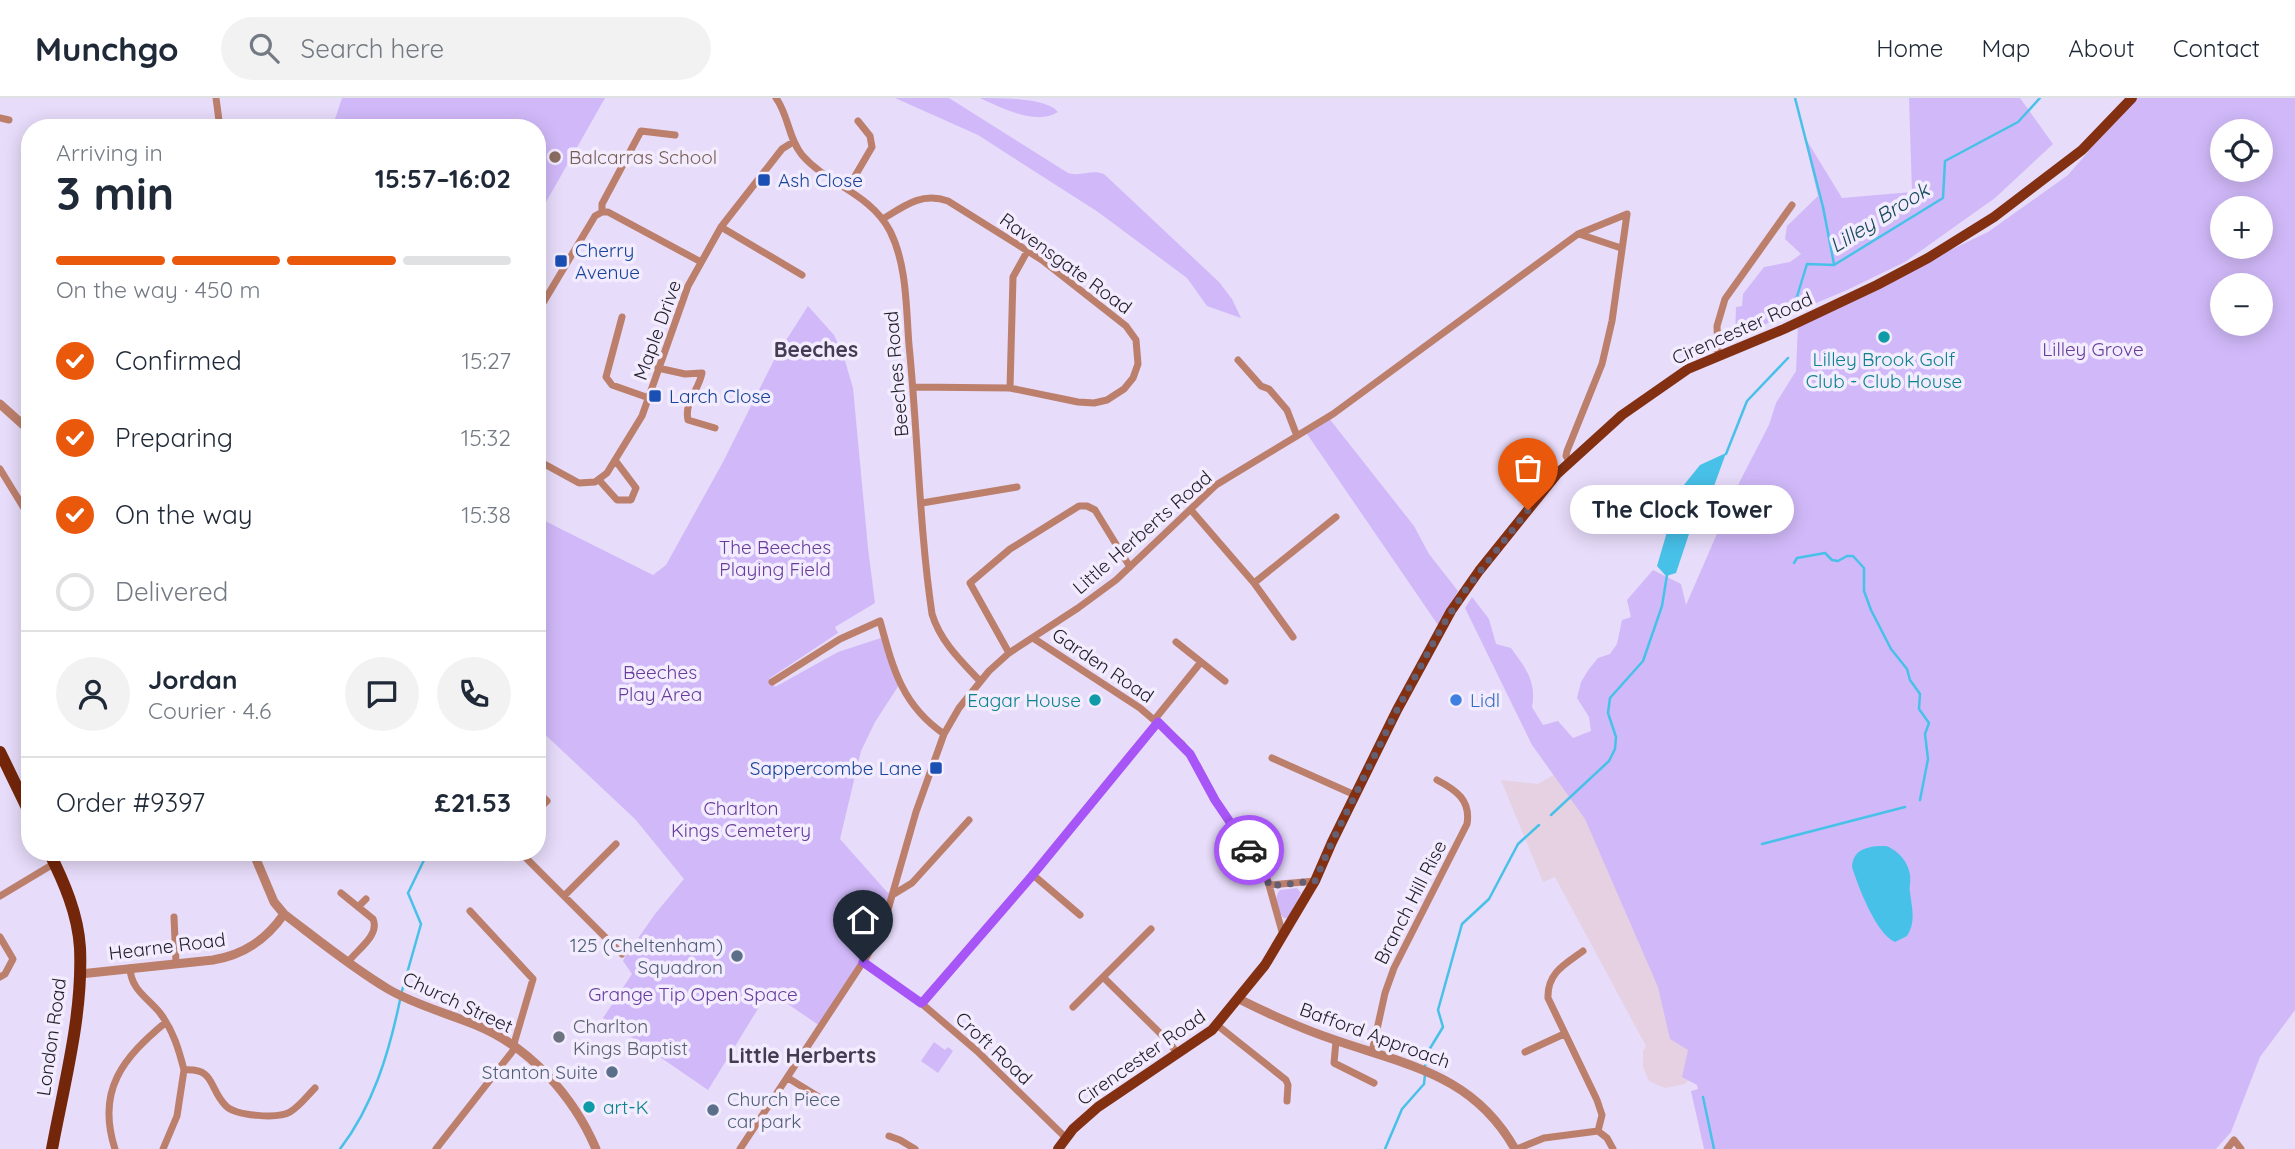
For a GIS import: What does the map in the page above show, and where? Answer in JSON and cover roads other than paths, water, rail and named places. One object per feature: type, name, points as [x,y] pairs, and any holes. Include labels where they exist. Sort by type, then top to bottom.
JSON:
[{"type":"highway","points":[[1,758],[21,797]]},
{"type":"highway","name":"London Road","points":[[52,1149],[79,1001],[80,974],[76,921],[53,861]]},
{"type":"main road","name":"Cirencester Road","points":[[1058,1149],[1082,1119],[1217,1025],[1239,999],[1284,936],[1315,881],[1355,795],[1459,598],[1546,488],[1570,462],[1638,403],[1688,369],[1784,330],[1911,268],[2012,205],[2082,150],[2132,98]]},
{"type":"street","points":[[216,98],[219,119]]},
{"type":"street","name":"Beeches Road","points":[[776,98],[783,109],[793,142],[813,166],[869,204],[883,219],[895,241],[902,266],[934,621],[946,643],[980,681]]},
{"type":"street","points":[[848,188],[872,148],[870,136],[858,121]]},
{"type":"street","points":[[602,212],[602,204],[641,131],[675,135]]},
{"type":"street","name":"Maple Drive","points":[[599,480],[615,460],[642,416],[688,286],[701,262],[722,227],[782,149],[793,142]]},
{"type":"street","name":"Ravensgate Road","points":[[883,219],[914,200],[928,197],[942,198],[954,204],[1028,250],[1129,329],[1138,348],[1138,364],[1133,378],[1124,389],[1101,402],[1078,402],[1010,388],[914,387]]},
{"type":"street","points":[[1718,355],[1717,326],[1725,299],[1792,205]]},
{"type":"street","points":[[546,298],[595,216],[602,212],[608,212],[701,262]]},
{"type":"street","name":"Little Herberts Road","points":[[740,1149],[863,962],[883,927],[916,813],[944,734],[959,708],[980,681],[1009,653],[1078,608],[1130,567],[1216,485],[1332,414],[1578,234],[1627,214],[1621,248]]},
{"type":"street","points":[[722,227],[802,275]]},
{"type":"street","points":[[1570,462],[1566,456],[1567,451],[1595,384],[1612,321],[1621,248],[1578,234]]},
{"type":"street","points":[[1010,388],[1013,277],[1028,250]]},
{"type":"street","points":[[622,317],[606,377],[612,385],[649,398]]},
{"type":"street","points":[[1238,360],[1287,410],[1297,436]]},
{"type":"street","points":[[658,368],[685,374],[702,373],[695,393],[687,405],[688,420],[715,428]]},
{"type":"street","points":[[0,404],[21,423]]},
{"type":"street","points":[[546,466],[573,482],[584,484],[599,480],[617,500],[631,500],[636,488],[615,460]]},
{"type":"street","points":[[0,469],[21,503]]},
{"type":"street","points":[[922,503],[1017,487]]},
{"type":"street","points":[[1009,653],[970,583],[1010,549],[1079,506],[1087,506],[1097,513],[1130,567]]},
{"type":"street","points":[[1191,510],[1254,583],[1293,638]]},
{"type":"street","points":[[1254,583],[1336,517]]},
{"type":"street","points":[[772,682],[840,639],[880,621],[891,660],[907,698],[921,717],[944,734]]},
{"type":"street","name":"Garden Road","points":[[1033,638],[1156,720],[1190,754],[1221,810],[1264,873],[1284,936]]},
{"type":"street","points":[[1176,642],[1225,681]]},
{"type":"street","name":"Garden Road","points":[[1156,720],[1201,662]]},
{"type":"street","points":[[921,1003],[1032,874],[1156,720]]},
{"type":"street","points":[[1272,758],[1355,795]]},
{"type":"street","name":"Branch Hill Rise","points":[[1372,1052],[1389,980],[1468,824],[1463,798],[1437,780]]},
{"type":"street","points":[[894,895],[912,883],[969,820]]},
{"type":"street","points":[[564,896],[616,844]]},
{"type":"street","points":[[0,896],[48,861]]},
{"type":"street","points":[[257,861],[274,902],[284,914]]},
{"type":"street","points":[[529,861],[622,954]]},
{"type":"street","points":[[1032,874],[1080,915]]},
{"type":"street","points":[[1269,886],[1315,881]]},
{"type":"street","points":[[341,893],[373,919],[375,928],[349,961]]},
{"type":"street","points":[[358,907],[366,899]]},
{"type":"street","points":[[436,1149],[514,1047],[533,979],[470,911]]},
{"type":"street","name":"Church Street","points":[[284,914],[387,988],[475,1025],[514,1047],[562,1091],[596,1149]]},
{"type":"street","name":"Hearne Road","points":[[80,974],[223,959],[242,952],[266,936],[284,914]]},
{"type":"street","points":[[174,917],[176,963]]},
{"type":"street","points":[[1073,1007],[1151,929]]},
{"type":"street","points":[[0,937],[13,959],[5,974],[0,977]]},
{"type":"street","points":[[1583,951],[1554,974],[1548,998],[1597,1100],[1602,1115],[1598,1131]]},
{"type":"street","name":"Croft Road","points":[[863,962],[921,1003],[981,1054],[1065,1138]]},
{"type":"street","points":[[130,968],[136,990],[166,1022],[177,1044],[184,1070],[177,1116],[163,1149]]},
{"type":"street","points":[[1103,977],[1178,1054]]},
{"type":"street","name":"Bafford Approach","points":[[1239,999],[1299,1027],[1404,1062],[1460,1087],[1482,1105],[1516,1149]]},
{"type":"street","points":[[115,1149],[109,1114],[118,1074],[135,1048],[166,1022]]},
{"type":"street","points":[[1217,1025],[1285,1078],[1288,1085],[1287,1101]]},
{"type":"street","points":[[1525,1052],[1564,1034]]},
{"type":"street","points":[[1336,1041],[1334,1063],[1374,1083]]},
{"type":"street","points":[[184,1070],[198,1070],[206,1074],[224,1104],[237,1112],[267,1116],[285,1114],[295,1108],[314,1088]]},
{"type":"street","points":[[788,1078],[827,1101]]},
{"type":"street","points":[[1516,1149],[1544,1138],[1598,1131],[1613,1149]]},
{"type":"street","points":[[889,1136],[915,1149]]},
{"type":"street","points":[[2227,1149],[2234,1140],[2241,1149]]},
{"type":"water","points":[[1726,453],[1714,486],[1695,516],[1676,573],[1666,576],[1657,566],[1679,491],[1700,465]]},
{"type":"water","points":[[1886,846],[1902,858],[1908,866],[1910,877],[1912,925],[1907,936],[1895,942],[1881,930],[1875,920],[1852,867],[1855,856],[1863,849]]},
{"type":"waterway","points":[[1795,98],[1823,207],[1834,264]]},
{"type":"waterway","name":"Lilley Brook","points":[[1795,303],[1807,264],[1834,265],[1943,198],[1945,161],[2018,122],[2040,98]]},
{"type":"waterway","name":"Lilley Brook","points":[[1726,454],[1747,401],[1788,358]]},
{"type":"waterway","points":[[1794,563],[1797,558],[1825,553],[1832,560],[1838,561],[1853,556],[1864,568],[1864,591],[1871,610],[1891,649],[1907,669],[1910,680],[1920,694],[1919,709],[1929,723],[1925,734],[1928,759],[1920,800]]},
{"type":"waterway","name":"Lilley Brook","points":[[1551,815],[1609,761],[1615,749],[1616,737],[1608,713],[1610,698],[1643,661],[1662,606],[1667,575]]},
{"type":"waterway","points":[[1762,844],[1905,807]]},
{"type":"waterway","name":"Lilley Brook","points":[[1425,1067],[1426,1055],[1443,1027],[1438,1010],[1462,924],[1489,899],[1518,844],[1539,825]]},
{"type":"waterway","points":[[402,991],[421,924],[408,893],[424,861]]},
{"type":"waterway","points":[[340,1149],[371,1097],[391,1040],[400,1000]]},
{"type":"waterway","name":"Lilley Brook","points":[[1385,1149],[1402,1109],[1424,1084],[1425,1074]]},
{"type":"waterway","points":[[1703,1097],[1714,1149]]},
{"type":"place","name":"Balcarras School","points":[[555,157]]},
{"type":"place","name":"Ash Close","points":[[764,180]]},
{"type":"place","name":"Cherry Avenue","points":[[561,261]]},
{"type":"place","name":"Lilley Brook Golf Club - Club House","points":[[1884,337]]},
{"type":"place","name":"Larch Close","points":[[655,396]]},
{"type":"place","name":"The Clock Tower","points":[[1528,510]]},
{"type":"place","name":"Eagar House","points":[[1095,700]]},
{"type":"place","name":"Lidl","points":[[1456,700]]},
{"type":"place","name":"Sappercombe Lane","points":[[936,768]]},
{"type":"place","name":"125 (Cheltenham) Squadron","points":[[737,956]]},
{"type":"place","name":"Charlton Kings Baptist","points":[[559,1037]]},
{"type":"place","name":"Stanton Suite","points":[[612,1072]]},
{"type":"place","name":"art-K","points":[[589,1107]]},
{"type":"place","name":"Church Piece car park","points":[[713,1110]]},
{"type":"district","name":"Beeches","points":[[816,349]]},
{"type":"district","name":"Little Herberts","points":[[802,1055]]},
{"type":"park label","name":"Lilley Grove","points":[[2093,349]]},
{"type":"park label","name":"The Beeches Playing Field","points":[[775,558]]},
{"type":"park label","name":"Beeches Play Area","points":[[660,683]]},
{"type":"park label","name":"Charlton Kings Cemetery","points":[[741,819]]},
{"type":"park label","name":"Grange Tip Open Space","points":[[693,994]]}]
